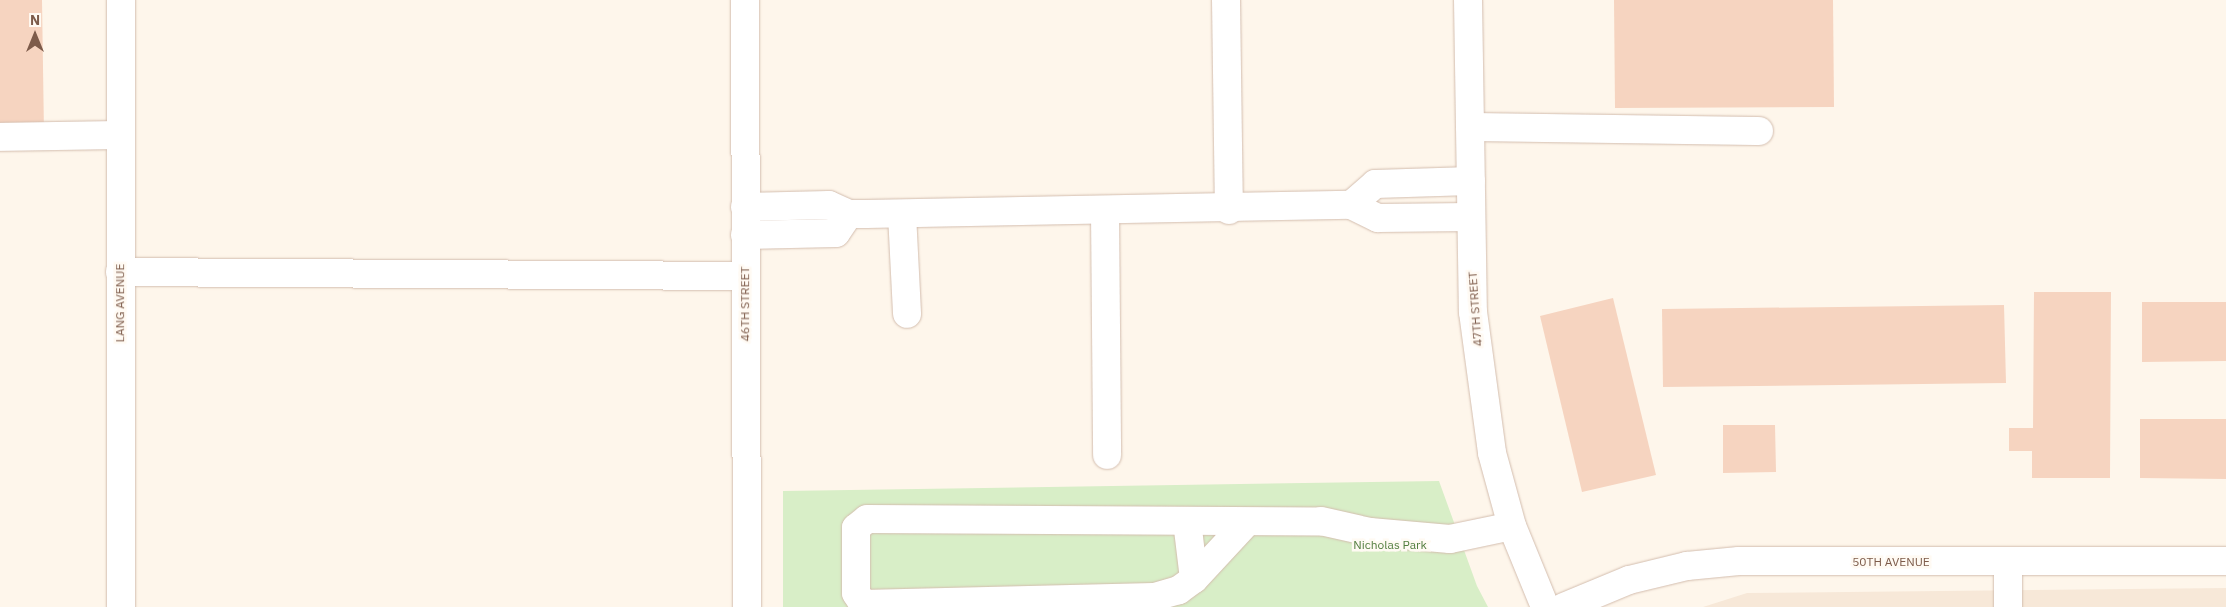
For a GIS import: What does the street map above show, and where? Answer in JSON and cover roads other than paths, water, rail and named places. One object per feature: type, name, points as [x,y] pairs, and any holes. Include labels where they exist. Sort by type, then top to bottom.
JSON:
[{"type":"street","name":"LANG AVENUE","points":[[121,0],[121,607]]},
{"type":"street","name":"46TH STREET","points":[[745,0],[747,607]]},
{"type":"street","points":[[1226,0],[1229,210]]},
{"type":"street","name":"47TH STREET","points":[[1468,0],[1472,312],[1492,453],[1512,526],[1545,607]]},
{"type":"street","points":[[1470,127],[1759,131]]},
{"type":"street","points":[[0,137],[120,135]]},
{"type":"street","points":[[1351,205],[1375,184],[1471,181]]},
{"type":"street","points":[[745,207],[829,205],[849,214],[902,214],[1229,210],[1351,205],[1378,218],[1470,217]]},
{"type":"street","points":[[1105,212],[1107,455]]},
{"type":"street","points":[[745,235],[836,233],[849,214]]},
{"type":"street","points":[[902,214],[907,314]]},
{"type":"street","points":[[120,272],[745,276]]},
{"type":"street","points":[[1248,522],[1194,579],[1179,590],[1154,597],[863,604],[856,593],[856,528],[867,519],[1321,521],[1370,532],[1450,539],[1512,526]]},
{"type":"street","points":[[1187,521],[1194,579]]},
{"type":"street","name":"50TH AVENUE","points":[[1564,607],[1629,580],[1713,563],[2226,561]]},
{"type":"street","points":[[2008,562],[2008,607]]},
{"type":"park label","name":"Nicholas Park","points":[[1390,545]]}]
